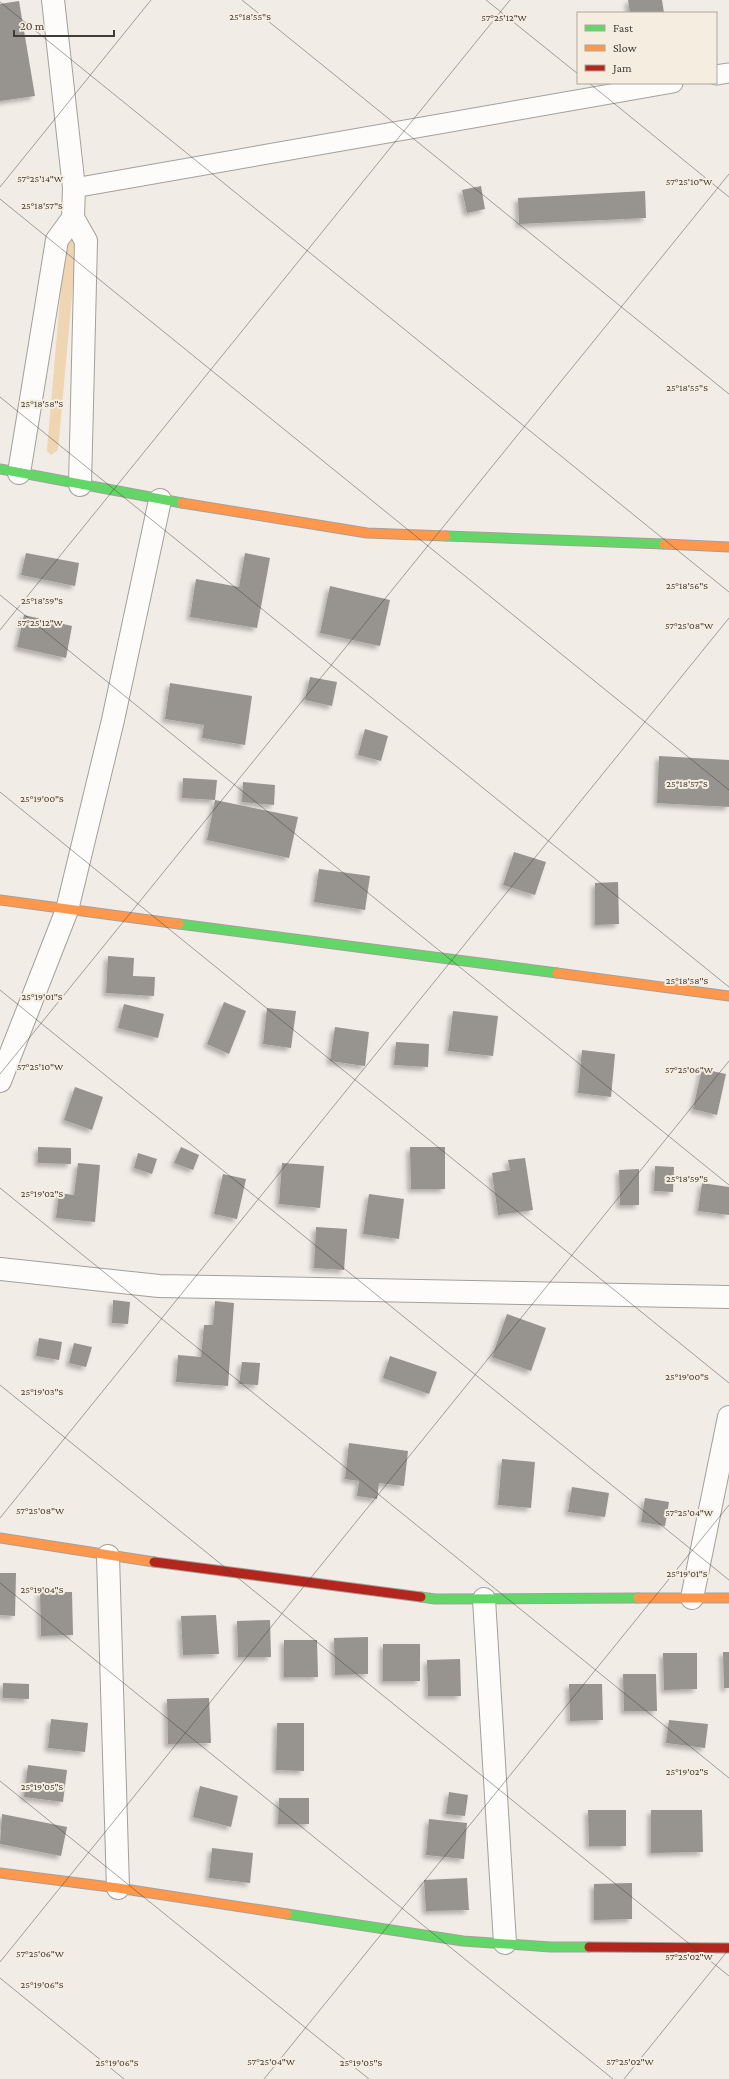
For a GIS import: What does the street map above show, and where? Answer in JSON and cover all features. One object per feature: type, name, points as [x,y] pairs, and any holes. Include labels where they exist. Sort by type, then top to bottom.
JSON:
[{"type":"street","points":[[53,0],[74,188],[73,218],[86,241],[80,485]]},
{"type":"street","points":[[73,218],[58,240],[9,471],[160,500],[367,533],[729,547]]},
{"type":"street","points":[[0,1081],[67,910],[113,720],[160,500]]},
{"type":"street","points":[[0,900],[729,996]]},
{"type":"street","points":[[0,1269],[159,1286],[729,1297]]},
{"type":"street","points":[[692,1598],[729,1417]]},
{"type":"street","points":[[0,1538],[108,1556],[435,1599],[729,1598]]},
{"type":"street","points":[[108,1556],[118,1888]]},
{"type":"street","points":[[484,1599],[505,1943]]},
{"type":"street","points":[[0,1873],[118,1888],[463,1941],[551,1947],[729,1948]]},
{"type":"lane","points":[[717,75],[729,73]]},
{"type":"lane","points":[[74,188],[667,84]]},
{"type":"shaded area","points":[[70,237],[77,241],[58,450],[51,455],[47,451],[65,240]]},
{"type":"building","points":[[628,0],[662,0],[664,12],[630,12]]},
{"type":"building","points":[[19,1],[35,96],[0,101],[0,4]]},
{"type":"building","points":[[481,186],[485,209],[467,213],[462,190]]},
{"type":"building","points":[[645,191],[646,218],[519,224],[518,198]]},
{"type":"building","points":[[26,553],[79,563],[75,586],[21,575]]},
{"type":"building","points":[[245,553],[270,558],[257,628],[190,617],[196,579],[239,587]]},
{"type":"building","points":[[330,586],[390,600],[380,646],[320,633]]},
{"type":"building","points":[[24,615],[72,626],[66,658],[17,647]]},
{"type":"building","points":[[310,677],[337,682],[332,706],[305,700]]},
{"type":"building","points":[[170,683],[252,696],[245,745],[202,738],[204,725],[165,719]]},
{"type":"building","points":[[365,729],[388,736],[381,761],[358,755]]},
{"type":"building","points":[[659,756],[729,760],[729,807],[657,803]]},
{"type":"building","points":[[183,778],[217,780],[215,800],[182,798]]},
{"type":"building","points":[[243,782],[275,785],[274,805],[242,802]]},
{"type":"building","points":[[215,800],[298,817],[289,858],[207,840]]},
{"type":"building","points":[[514,852],[546,862],[535,895],[503,885]]},
{"type":"building","points":[[319,869],[370,876],[365,910],[314,902]]},
{"type":"building","points":[[618,882],[619,924],[595,925],[595,883]]},
{"type":"building","points":[[108,956],[134,958],[133,976],[155,977],[154,996],[106,993]]},
{"type":"building","points":[[224,1002],[246,1011],[229,1054],[207,1044]]},
{"type":"building","points":[[124,1004],[164,1014],[158,1038],[118,1028]]},
{"type":"building","points":[[267,1008],[296,1011],[291,1048],[263,1044]]},
{"type":"building","points":[[453,1011],[498,1016],[493,1056],[448,1051]]},
{"type":"building","points":[[335,1027],[369,1032],[365,1066],[330,1061]]},
{"type":"building","points":[[396,1042],[429,1044],[428,1067],[394,1065]]},
{"type":"building","points":[[582,1050],[615,1054],[611,1097],[578,1093]]},
{"type":"building","points":[[702,1069],[726,1074],[717,1115],[693,1109]]},
{"type":"building","points":[[75,1087],[103,1097],[92,1130],[64,1120]]},
{"type":"building","points":[[38,1147],[71,1148],[71,1164],[38,1163]]},
{"type":"building","points":[[181,1147],[199,1155],[193,1170],[174,1163]]},
{"type":"building","points":[[410,1147],[445,1147],[445,1189],[411,1189]]},
{"type":"building","points":[[138,1153],[157,1159],[152,1174],[134,1168]]},
{"type":"building","points":[[525,1158],[533,1210],[498,1215],[492,1173],[510,1170],[508,1160]]},
{"type":"building","points":[[78,1163],[100,1165],[95,1222],[56,1218],[59,1193],[74,1195]]},
{"type":"building","points":[[282,1163],[324,1166],[320,1208],[279,1204]]},
{"type":"building","points":[[655,1166],[674,1167],[673,1192],[654,1191]]},
{"type":"building","points":[[639,1169],[639,1205],[620,1205],[619,1170]]},
{"type":"building","points":[[223,1174],[246,1179],[237,1219],[214,1214]]},
{"type":"building","points":[[702,1183],[729,1187],[729,1215],[698,1211]]},
{"type":"building","points":[[369,1194],[404,1199],[399,1239],[363,1234]]},
{"type":"building","points":[[316,1227],[347,1229],[344,1270],[314,1268]]},
{"type":"building","points":[[113,1300],[130,1302],[128,1324],[112,1323]]},
{"type":"building","points":[[215,1301],[234,1303],[228,1386],[176,1382],[178,1355],[201,1357],[204,1325],[213,1325]]},
{"type":"building","points":[[507,1314],[546,1328],[531,1371],[492,1357]]},
{"type":"building","points":[[39,1338],[62,1342],[59,1360],[36,1356]]},
{"type":"building","points":[[74,1343],[92,1347],[86,1367],[69,1363]]},
{"type":"building","points":[[390,1356],[437,1372],[429,1394],[383,1378]]},
{"type":"building","points":[[242,1362],[260,1363],[258,1385],[239,1384]]},
{"type":"building","points":[[349,1443],[408,1451],[404,1486],[379,1483],[377,1499],[357,1496],[359,1481],[345,1479]]},
{"type":"building","points":[[502,1459],[535,1462],[531,1508],[498,1505]]},
{"type":"building","points":[[572,1487],[609,1493],[605,1517],[568,1512]]},
{"type":"building","points":[[645,1498],[669,1502],[665,1526],[641,1522]]},
{"type":"building","points":[[0,1573],[16,1573],[15,1616],[0,1615]]},
{"type":"building","points":[[40,1592],[72,1592],[73,1635],[41,1636]]},
{"type":"building","points":[[216,1615],[219,1654],[183,1655],[181,1616]]},
{"type":"building","points":[[270,1620],[271,1657],[238,1657],[237,1621]]},
{"type":"building","points":[[368,1637],[368,1674],[335,1675],[334,1638]]},
{"type":"building","points":[[284,1640],[317,1640],[318,1677],[284,1677]]},
{"type":"building","points":[[383,1644],[420,1644],[420,1681],[383,1681]]},
{"type":"building","points":[[723,1652],[729,1652],[729,1688],[724,1688]]},
{"type":"building","points":[[663,1653],[697,1653],[697,1689],[664,1690]]},
{"type":"building","points":[[460,1659],[461,1696],[428,1696],[427,1660]]},
{"type":"building","points":[[623,1674],[656,1674],[657,1711],[624,1711]]},
{"type":"building","points":[[3,1683],[29,1684],[29,1699],[3,1698]]},
{"type":"building","points":[[569,1684],[602,1684],[603,1720],[570,1721]]},
{"type":"building","points":[[209,1698],[211,1743],[168,1744],[167,1699]]},
{"type":"building","points":[[51,1719],[88,1723],[85,1752],[48,1748]]},
{"type":"building","points":[[669,1720],[708,1724],[705,1748],[666,1743]]},
{"type":"building","points":[[277,1723],[304,1723],[304,1771],[276,1770]]},
{"type":"building","points":[[28,1765],[67,1770],[63,1802],[24,1797]]},
{"type":"building","points":[[200,1786],[238,1796],[231,1827],[193,1817]]},
{"type":"building","points":[[449,1792],[468,1795],[465,1816],[446,1814]]},
{"type":"building","points":[[279,1798],[309,1798],[309,1824],[278,1824]]},
{"type":"building","points":[[588,1810],[626,1810],[626,1846],[589,1846]]},
{"type":"building","points":[[651,1810],[702,1810],[703,1852],[651,1853]]},
{"type":"building","points":[[2,1814],[67,1827],[61,1856],[0,1844]]},
{"type":"building","points":[[429,1819],[467,1823],[464,1859],[426,1855]]},
{"type":"building","points":[[212,1848],[253,1853],[250,1883],[209,1878]]},
{"type":"building","points":[[467,1878],[469,1910],[426,1911],[424,1880]]},
{"type":"building","points":[[632,1883],[632,1919],[594,1920],[594,1884]]},
{"type":"traffic: fast","points":[[0,469],[182,503]]},
{"type":"traffic: fast","points":[[446,536],[664,544]]},
{"type":"traffic: fast","points":[[179,924],[557,973]]},
{"type":"traffic: fast","points":[[421,1597],[435,1599],[638,1598]]},
{"type":"traffic: fast","points":[[287,1914],[463,1941],[551,1947],[589,1947]]},
{"type":"traffic: slow","points":[[182,503],[367,533],[446,536]]},
{"type":"traffic: slow","points":[[664,544],[729,547]]},
{"type":"traffic: slow","points":[[0,900],[179,924]]},
{"type":"traffic: slow","points":[[557,973],[729,996]]},
{"type":"traffic: slow","points":[[0,1538],[154,1562]]},
{"type":"traffic: slow","points":[[638,1598],[729,1598]]},
{"type":"traffic: slow","points":[[0,1873],[118,1888],[287,1914]]},
{"type":"traffic: jam","points":[[154,1562],[421,1597]]},
{"type":"traffic: jam","points":[[589,1947],[729,1948]]}]
